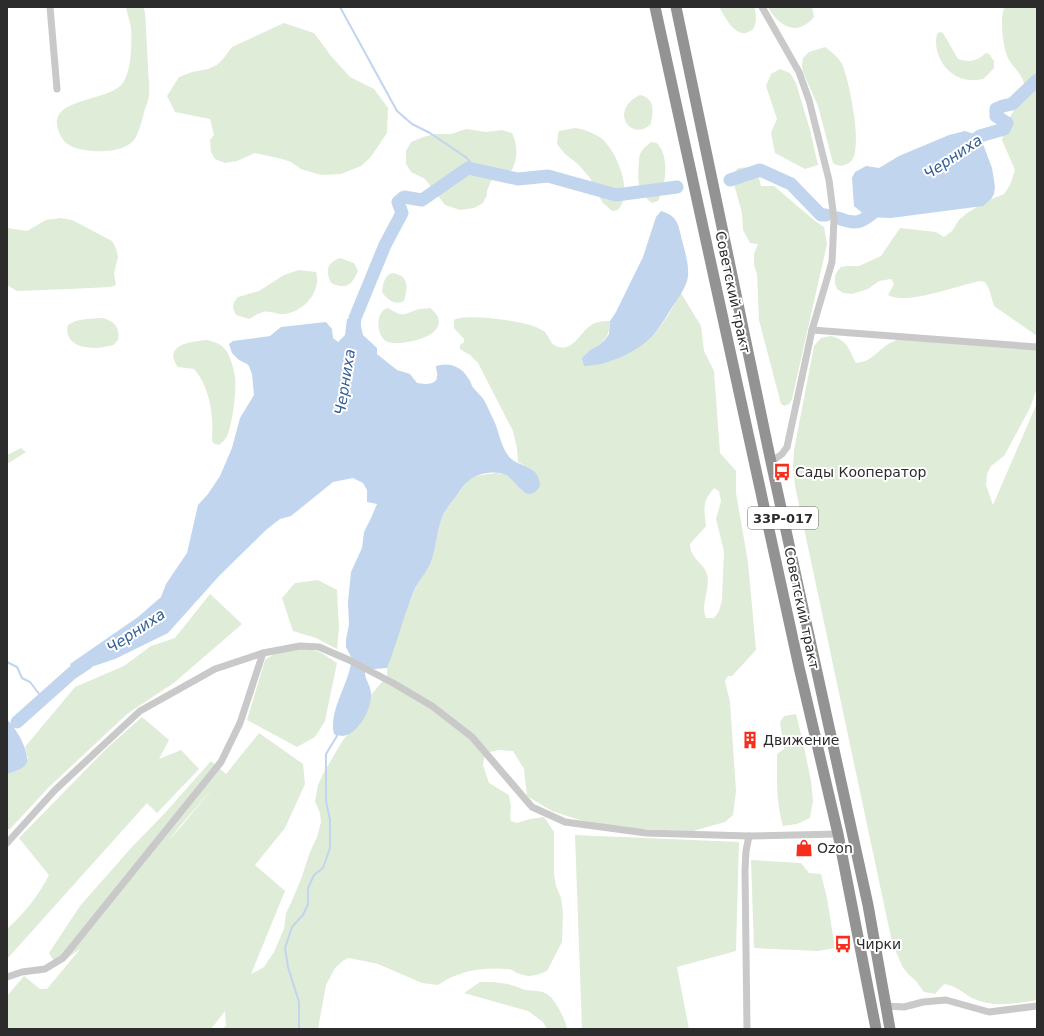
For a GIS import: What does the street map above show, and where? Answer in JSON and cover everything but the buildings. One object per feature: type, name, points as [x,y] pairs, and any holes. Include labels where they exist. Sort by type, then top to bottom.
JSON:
[{"type":"highway","name":"Советский тракт","points":[[655,7],[799,667],[838,834],[876,1029]]},
{"type":"highway","name":"Советский тракт","points":[[676,7],[771,462],[868,905],[890,1029]]},
{"type":"street","points":[[50,7],[57,89]]},
{"type":"street","points":[[762,7],[799,72],[809,100],[830,180],[834,219],[832,262],[812,330],[787,446],[782,454],[771,462]]},
{"type":"street","points":[[812,330],[1037,346]]},
{"type":"street","points":[[7,843],[55,790],[140,711],[215,669],[263,653],[300,646],[319,647],[349,660],[393,683],[432,706],[472,737],[532,807],[565,822],[646,833],[749,836],[838,834]]},
{"type":"street","points":[[7,977],[22,972],[45,969],[63,958],[221,762],[240,724],[263,653]]},
{"type":"street","points":[[747,1029],[745,870],[746,851],[749,836]]},
{"type":"street","points":[[886,1006],[904,1007],[923,1002],[946,1000],[989,1012],[1037,1006]]},
{"type":"green space","points":[[126,7],[143,7],[145,12],[149,91],[148,100],[140,127],[136,137],[131,143],[115,150],[94,151],[76,148],[64,141],[61,136],[57,124],[59,116],[64,109],[73,104],[106,94],[115,90],[122,84],[128,72],[131,57],[131,28]]},
{"type":"green space","points":[[719,7],[755,7],[756,20],[754,28],[746,33],[737,31],[726,19]]},
{"type":"green space","points":[[768,7],[812,7],[814,17],[801,27],[789,27],[777,20]]},
{"type":"green space","points":[[1005,7],[1037,7],[1037,336],[994,306],[989,289],[985,282],[980,281],[933,294],[907,298],[897,298],[888,295],[894,284],[891,279],[879,281],[868,289],[852,294],[843,293],[837,289],[835,283],[835,276],[841,267],[859,266],[881,256],[900,228],[936,232],[944,237],[952,231],[959,220],[966,214],[984,202],[1004,194],[1010,185],[1015,170],[1002,140],[1005,128],[1024,94],[1025,85],[1006,54],[1002,32],[1002,18]]},
{"type":"green space","points":[[284,23],[314,33],[331,56],[350,77],[374,89],[388,108],[387,133],[370,158],[361,166],[341,174],[321,175],[301,169],[291,162],[282,159],[255,153],[237,161],[225,163],[215,159],[211,152],[210,140],[214,135],[210,119],[175,112],[167,96],[179,77],[217,65],[232,47]]},
{"type":"green space","points":[[940,32],[943,33],[958,59],[966,61],[973,60],[980,58],[986,53],[989,54],[994,61],[994,68],[983,79],[970,80],[962,79],[949,71],[939,58],[937,50],[937,34]]},
{"type":"green space","points":[[825,47],[839,59],[842,64],[848,84],[856,128],[855,153],[848,164],[840,166],[833,163],[818,106],[803,72],[802,65],[803,58],[809,52]]},
{"type":"green space","points":[[780,69],[790,73],[796,83],[810,130],[818,165],[805,169],[775,153],[771,133],[777,119],[766,86],[771,74]]},
{"type":"green space","points":[[640,95],[649,99],[653,110],[651,124],[643,129],[636,130],[630,127],[624,116],[625,109],[630,101]]},
{"type":"green space","points":[[575,128],[598,136],[613,152],[622,172],[624,183],[623,203],[618,210],[612,211],[602,202],[590,178],[578,164],[565,154],[557,144],[559,131]]},
{"type":"green space","points":[[466,129],[486,132],[502,130],[512,133],[516,147],[516,156],[512,170],[491,181],[483,203],[474,208],[460,210],[445,205],[425,179],[411,172],[406,164],[406,151],[411,142],[423,137],[435,134],[451,134]]},
{"type":"green space","points":[[651,142],[657,143],[661,149],[665,163],[665,179],[661,194],[658,201],[652,203],[647,199],[641,190],[638,175],[640,154]]},
{"type":"green space","points":[[751,167],[757,173],[761,186],[774,186],[824,227],[827,244],[792,399],[790,403],[785,406],[781,404],[759,320],[757,274],[754,265],[754,254],[758,244],[750,243],[743,230],[742,213],[734,184],[735,172],[738,168]]},
{"type":"green space","points":[[61,218],[72,220],[112,241],[116,248],[118,257],[114,273],[116,285],[110,287],[17,291],[7,285],[7,228],[27,231],[46,220]]},
{"type":"green space","points":[[340,258],[354,263],[358,271],[351,283],[345,286],[331,283],[328,274],[328,268],[332,262]]},
{"type":"green space","points":[[299,270],[316,272],[317,279],[314,294],[304,305],[284,314],[265,312],[259,313],[249,319],[236,315],[233,308],[234,302],[238,297],[259,291],[284,275]]},
{"type":"green space","points":[[392,273],[402,276],[406,282],[404,301],[397,303],[391,301],[382,292],[383,283],[389,274]]},
{"type":"green space","points":[[681,293],[701,326],[704,351],[714,371],[720,453],[736,471],[736,493],[748,562],[756,650],[732,676],[728,676],[725,681],[730,702],[736,791],[733,815],[725,822],[693,831],[634,829],[580,820],[552,811],[527,796],[524,769],[513,751],[499,750],[485,753],[483,765],[489,783],[509,795],[511,821],[517,823],[544,817],[554,832],[554,874],[556,886],[561,898],[563,913],[562,942],[547,971],[534,976],[527,976],[509,969],[481,969],[454,976],[438,985],[422,983],[378,964],[349,958],[344,960],[335,968],[326,985],[318,1029],[222,1029],[226,1026],[225,1011],[211,1029],[7,1029],[7,996],[24,976],[40,989],[47,989],[81,948],[57,966],[49,953],[80,906],[211,761],[226,774],[259,733],[303,764],[305,784],[285,828],[255,865],[285,891],[251,974],[264,967],[274,952],[284,929],[286,913],[301,879],[321,822],[320,813],[315,801],[318,785],[343,740],[348,734],[359,726],[369,706],[371,695],[387,676],[387,668],[404,615],[414,591],[432,559],[441,519],[463,487],[469,480],[476,476],[495,473],[504,474],[512,479],[523,492],[533,470],[518,462],[517,448],[513,431],[478,363],[470,355],[460,349],[460,345],[464,342],[464,339],[454,328],[454,320],[470,317],[495,319],[531,325],[545,332],[554,345],[564,348],[576,341],[592,324],[610,321],[609,332],[603,342],[590,350],[603,363],[630,352],[649,339],[662,325]],"holes":[[[714,488],[719,491],[721,501],[716,519],[724,551],[722,600],[719,611],[714,618],[706,618],[704,607],[708,585],[707,574],[692,553],[690,544],[706,526],[705,506],[707,497]],[[219,781],[168,842],[180,826]]]},
{"type":"green space","points":[[388,308],[396,313],[402,314],[419,309],[430,308],[436,313],[439,323],[435,331],[423,338],[415,341],[391,343],[386,341],[380,334],[378,323],[381,314]]},
{"type":"green space","points":[[103,318],[114,323],[117,328],[118,340],[115,344],[91,348],[78,345],[69,338],[67,332],[68,325],[80,320]]},
{"type":"green space","points":[[831,336],[841,340],[847,346],[856,363],[868,360],[889,344],[909,336],[1037,349],[1037,388],[1030,408],[1004,456],[991,466],[987,474],[986,485],[993,505],[1037,403],[1037,1000],[1012,1004],[988,1003],[972,998],[955,988],[944,984],[935,994],[924,992],[902,966],[892,942],[795,486],[793,466],[794,450],[814,346],[821,338]]},
{"type":"green space","points":[[208,340],[221,345],[226,351],[234,370],[235,377],[235,399],[232,418],[226,438],[219,445],[213,443],[212,440],[210,403],[204,384],[194,369],[178,367],[174,359],[174,353],[181,345],[195,341]]},
{"type":"green space","points":[[21,448],[26,452],[7,464],[7,455]]},
{"type":"green space","points":[[318,580],[337,590],[339,628],[337,649],[316,638],[293,631],[282,598],[295,583]]},
{"type":"green space","points":[[210,594],[242,624],[175,682],[127,714],[49,787],[10,829],[7,829],[7,774],[19,770],[28,758],[25,747],[75,687],[124,666],[151,646],[175,638]]},
{"type":"green space","points":[[299,647],[320,652],[337,663],[325,721],[315,737],[297,747],[247,720],[265,660],[280,650]]},
{"type":"green space","points":[[796,714],[811,781],[813,801],[810,818],[797,824],[783,826],[779,808],[777,781],[777,754],[784,749],[780,722],[784,716]]},
{"type":"green space","points":[[142,717],[169,740],[159,759],[181,750],[199,769],[157,813],[147,803],[7,959],[7,929],[31,904],[49,875],[19,838],[107,748]]},
{"type":"green space","points":[[575,835],[739,842],[736,951],[677,967],[689,1029],[582,1029]]},
{"type":"green space","points":[[751,860],[801,863],[809,873],[821,874],[827,898],[835,948],[818,951],[754,948]]},
{"type":"green space","points":[[480,982],[503,983],[526,990],[539,991],[547,994],[560,1010],[565,1020],[567,1029],[547,1029],[543,1022],[528,1011],[464,993]]},
{"type":"water","points":[[965,131],[980,136],[992,168],[995,187],[994,194],[983,206],[891,218],[867,217],[854,206],[852,178],[855,172],[866,166],[879,168],[899,156],[949,135]]},
{"type":"water","points":[[661,211],[671,215],[674,218],[679,229],[688,267],[688,276],[683,290],[662,323],[648,340],[632,352],[613,360],[584,366],[582,358],[590,350],[605,340],[609,334],[610,321],[616,312],[643,257],[656,217]]},
{"type":"water","points":[[355,318],[360,322],[363,335],[377,348],[377,354],[397,370],[410,374],[417,383],[429,384],[434,382],[437,376],[436,366],[446,364],[462,370],[473,388],[483,398],[507,454],[511,459],[536,473],[539,478],[540,486],[531,494],[526,493],[506,475],[493,472],[474,477],[462,488],[442,517],[432,559],[413,593],[387,668],[367,668],[365,671],[371,690],[371,700],[367,713],[359,726],[354,731],[343,736],[334,734],[333,719],[349,673],[352,659],[346,647],[349,624],[348,602],[351,572],[362,548],[364,532],[377,504],[367,502],[367,490],[363,483],[353,478],[333,482],[291,516],[280,519],[266,530],[219,576],[168,633],[115,659],[73,673],[70,664],[138,617],[161,597],[166,584],[187,553],[198,505],[208,494],[220,476],[232,448],[240,418],[254,395],[252,374],[249,366],[239,360],[232,353],[229,344],[233,341],[270,336],[281,327],[326,322],[332,329],[333,338],[338,342],[345,335],[347,319]]},
{"type":"water","points":[[7,720],[22,741],[27,754],[27,760],[26,764],[22,768],[7,774]]},
{"type":"waterway","points":[[340,7],[397,111],[412,124],[430,133],[467,158],[475,169]]},
{"type":"waterway","name":"Черниха","points":[[967,146],[980,136],[1004,129],[1007,123],[996,116],[996,109],[1012,104],[1037,80]]},
{"type":"waterway","name":"Черниха","points":[[353,336],[355,318],[385,245],[402,213],[398,202],[404,197],[422,200],[468,168],[518,179],[548,176],[616,195],[677,187]]},
{"type":"waterway","name":"Черниха","points":[[730,180],[760,170],[791,184],[821,215],[826,215]]},
{"type":"waterway","name":"Черниха","points":[[838,218],[852,222],[861,221],[881,207]]},
{"type":"waterway","points":[[7,662],[17,667],[22,678],[30,682],[43,699]]},
{"type":"waterway","name":"Черниха","points":[[17,722],[72,673],[87,663]]},
{"type":"waterway","points":[[299,1029],[299,1002],[288,967],[285,948],[292,927],[303,915],[308,904],[308,888],[314,875],[323,868],[330,848],[330,820],[326,801],[326,754],[337,736],[336,733]]},
{"type":"place","name":"Сады Кооператор","points":[[782,472]]},
{"type":"place","name":"Движение","points":[[750,740]]},
{"type":"place","name":"Ozon","points":[[804,848]]},
{"type":"place","name":"Чирки","points":[[843,944]]}]
